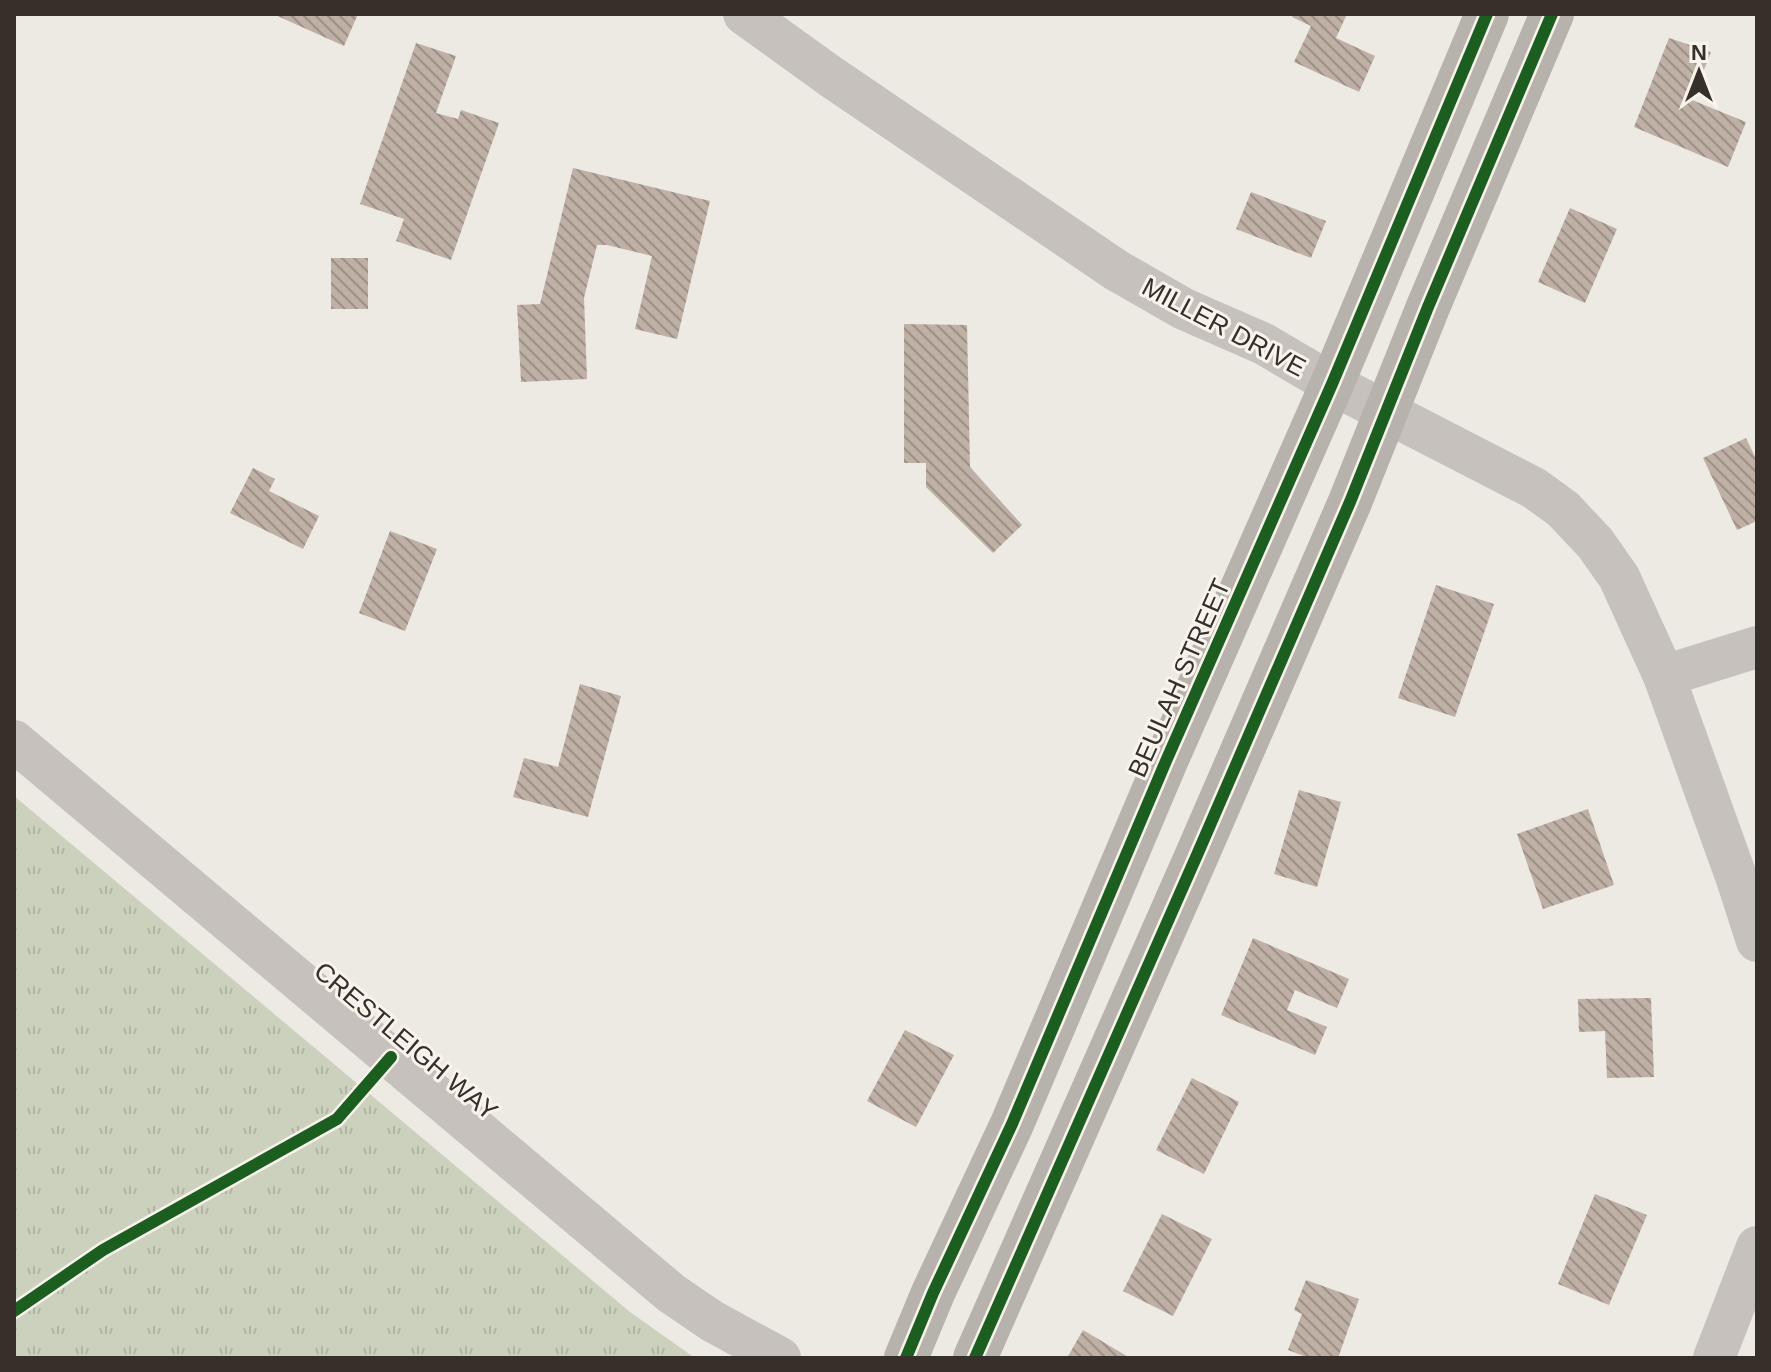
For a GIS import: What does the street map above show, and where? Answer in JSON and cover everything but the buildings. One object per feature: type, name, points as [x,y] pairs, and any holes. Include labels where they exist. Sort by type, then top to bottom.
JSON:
[{"type":"main road","name":"BEULAH STREET","points":[[906,1358],[1012,1124],[1166,761],[1332,384],[1487,14]]},
{"type":"main road","points":[[975,1358],[1350,502],[1428,307],[1552,14]]},
{"type":"street","name":"MILLER DRIVE","points":[[744,14],[1116,270],[1184,309],[1264,344],[1386,413],[1534,488],[1563,509],[1595,543],[1619,577],[1664,676],[1757,941]]},
{"type":"street","points":[[1664,676],[1757,647]]},
{"type":"street","name":"CRESTLEIGH WAY","points":[[14,741],[671,1293],[712,1321],[780,1358]]},
{"type":"street","points":[[1714,1358],[1757,1247]]},
{"type":"green space","points":[[14,796],[630,1312],[695,1358],[14,1358]]},
{"type":"cycle path","points":[[906,1358],[1012,1124],[1166,761],[1332,384],[1487,14]]},
{"type":"cycle path","points":[[975,1358],[1350,502],[1428,307],[1552,14]]},
{"type":"cycle path","points":[[14,1311],[103,1250],[337,1119],[391,1057]]}]
